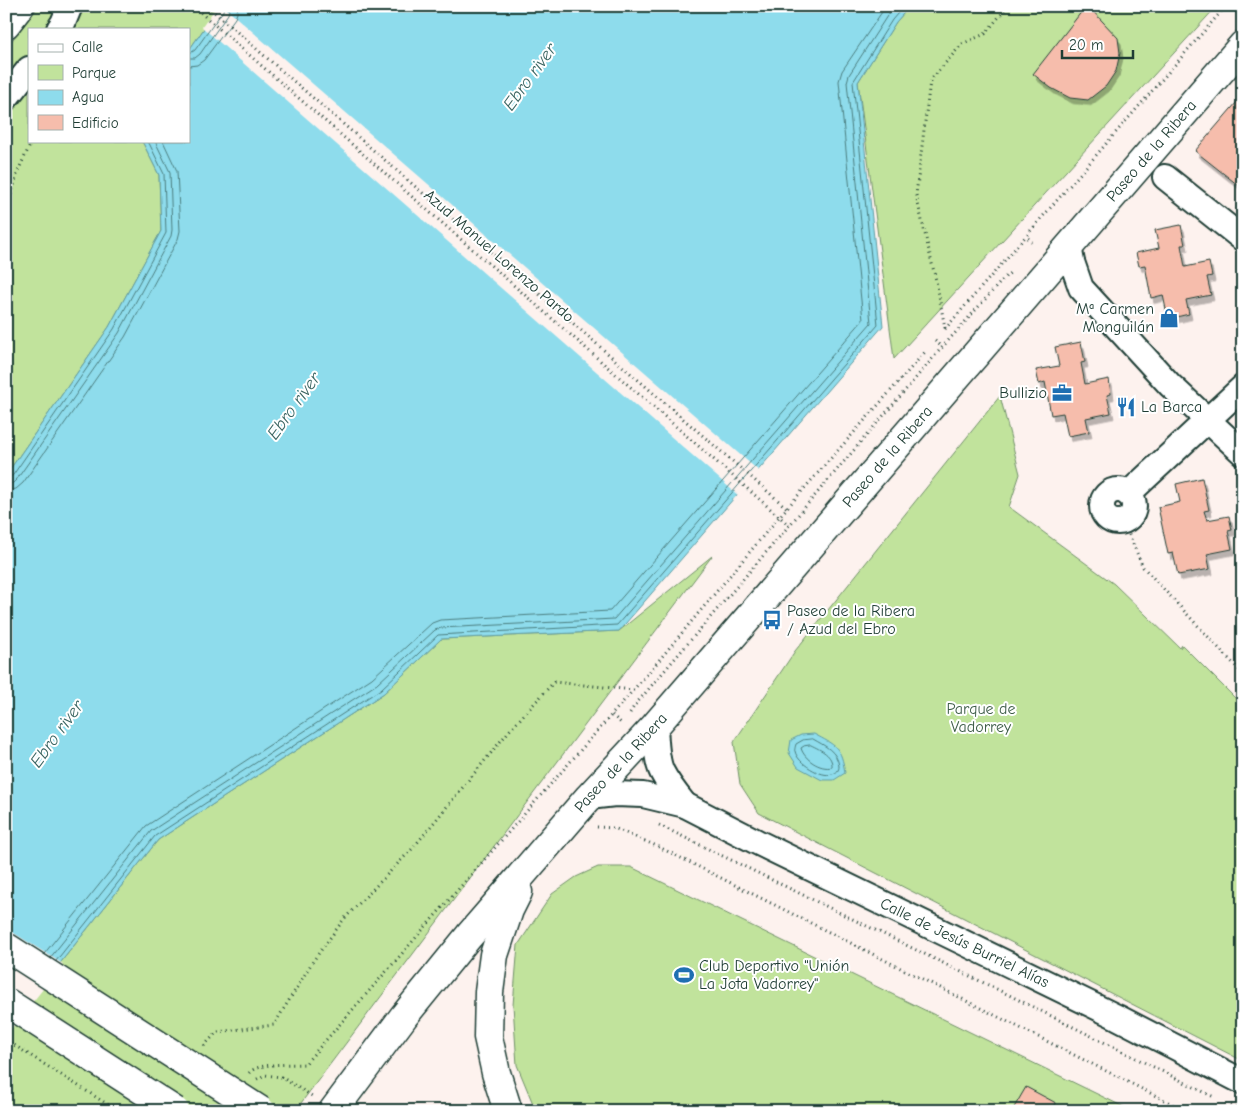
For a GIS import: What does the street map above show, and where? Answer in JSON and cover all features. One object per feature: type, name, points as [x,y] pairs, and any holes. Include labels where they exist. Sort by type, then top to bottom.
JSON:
[{"type":"main road","points":[[6,24],[20,6]]},
{"type":"main road","name":"Paseo de la Ribera","points":[[529,868],[589,797],[655,726],[1243,45]]},
{"type":"main road","points":[[333,1111],[404,1016],[529,868]]},
{"type":"main road","points":[[508,1111],[496,1073],[488,1037],[489,992],[494,955],[509,910],[529,868]]},
{"type":"main road","points":[[6,947],[261,1111]]},
{"type":"main road","points":[[6,1002],[175,1111]]},
{"type":"street","points":[[60,28],[70,6]]},
{"type":"street","points":[[6,98],[28,70]]},
{"type":"street","points":[[1165,177],[1243,239]]},
{"type":"street","points":[[1069,246],[1072,262],[1081,288],[1170,385],[1243,453]]},
{"type":"street","points":[[1039,281],[1081,288]]},
{"type":"street","points":[[1123,521],[1130,516],[1132,511],[1133,502],[1128,494],[1243,388]]},
{"type":"street","name":"Calle de Jesús Burriel Alías","points":[[655,726],[661,770],[685,805]]},
{"type":"street","name":"Calle de Jesús Burriel Alías","points":[[589,797],[615,794],[643,795],[685,805],[1243,1082]]},
{"type":"path","name":"Azud Manuel Lorenzo Pardo","points":[[193,6],[789,525]]},
{"type":"path","points":[[1008,6],[984,34],[962,44],[930,81],[916,195],[945,329],[1226,6]]},
{"type":"path","name":"Azud Manuel Lorenzo Pardo","points":[[207,7],[787,508]]},
{"type":"path","points":[[6,214],[18,171],[32,142]]},
{"type":"path","points":[[1028,238],[1032,242]]},
{"type":"path","points":[[754,566],[942,347],[1006,276],[1012,272]]},
{"type":"path","points":[[935,341],[942,347]]},
{"type":"path","points":[[246,1076],[252,1070],[268,1066],[305,1064],[634,690],[779,517],[926,351]]},
{"type":"path","points":[[1123,521],[1143,567],[1243,674]]},
{"type":"path","points":[[204,1046],[217,1032],[274,1025],[313,961],[344,919],[413,848],[509,731],[554,682],[634,690]]},
{"type":"path","points":[[612,715],[628,729]]},
{"type":"path","points":[[570,820],[584,830],[592,827],[614,828],[659,847],[1186,1111]]},
{"type":"path","points":[[654,822],[1216,1098]]},
{"type":"path","points":[[6,1040],[118,1111]]},
{"type":"path","points":[[1225,1102],[1243,1111]]},
{"type":"green space","points":[[39,6],[220,6],[190,49],[190,28],[28,28],[28,142],[142,142],[159,175],[161,231],[109,327],[6,475],[6,48]]},
{"type":"green space","points":[[910,6],[1217,6],[894,359],[858,82],[896,22]]},
{"type":"green space","name":"Parque de Vadorrey","points":[[1000,396],[1020,474],[1009,507],[1114,584],[1180,648],[1182,645],[1243,706],[1243,1061],[759,813],[740,784],[734,742],[795,651]]},
{"type":"green space","points":[[712,556],[295,1111],[6,1111],[6,1031],[158,840],[384,693],[441,639],[619,631]]},
{"type":"green space","name":"Club Deportivo \"Unión La Jota Vadorrey\"","points":[[598,867],[631,867],[1132,1111],[536,1111],[517,1065],[513,1005],[518,945],[552,894],[576,877]]},
{"type":"water","name":"Ebro river","points":[[220,6],[910,6],[896,22],[858,82],[883,326],[619,631],[441,639],[384,693],[158,840],[6,1031],[6,475],[109,327],[161,231],[159,175],[142,142],[190,142],[190,49]]},
{"type":"water","points":[[814,734],[832,744],[842,757],[845,773],[834,780],[822,780],[798,767],[789,753],[791,740],[801,735]]},
{"type":"pier","points":[[217,6],[223,6],[760,472],[739,496],[202,27]]},
{"type":"pier","points":[[6,928],[63,964],[6,1034]]},
{"type":"building","points":[[1086,6],[1118,38],[1120,53],[1116,71],[1106,86],[1088,100],[1070,98],[1051,88],[1033,74]]},
{"type":"building","points":[[1243,95],[1243,189],[1195,151]]},
{"type":"building","points":[[1181,225],[1185,245],[1181,245],[1185,267],[1209,262],[1212,276],[1207,277],[1211,295],[1186,300],[1189,314],[1168,319],[1163,295],[1151,298],[1145,265],[1139,266],[1136,253],[1159,248],[1155,230]]},
{"type":"building","points":[[1081,342],[1085,362],[1081,363],[1085,384],[1109,379],[1111,394],[1107,395],[1111,413],[1086,418],[1089,432],[1068,436],[1063,413],[1051,415],[1045,382],[1039,384],[1036,370],[1059,366],[1055,347]]},
{"type":"building","points":[[1202,478],[1209,510],[1204,511],[1207,520],[1229,516],[1232,530],[1228,531],[1232,549],[1207,554],[1210,569],[1178,575],[1173,553],[1168,554],[1158,507],[1180,502],[1176,484]]},
{"type":"building","points":[[1026,1087],[1056,1103],[1052,1111],[1012,1111]]},
{"type":"place","name":"Mª Carmen Monguilán","points":[[1169,318]]},
{"type":"place","name":"Bullizio","points":[[1062,393]]},
{"type":"place","name":"La Barca","points":[[1126,407]]},
{"type":"place","name":"Paseo de la Ribera / Azud del Ebro","points":[[772,620]]},
{"type":"place","name":"Club Deportivo \"Unión La Jota Vadorrey\"","points":[[684,975]]}]
